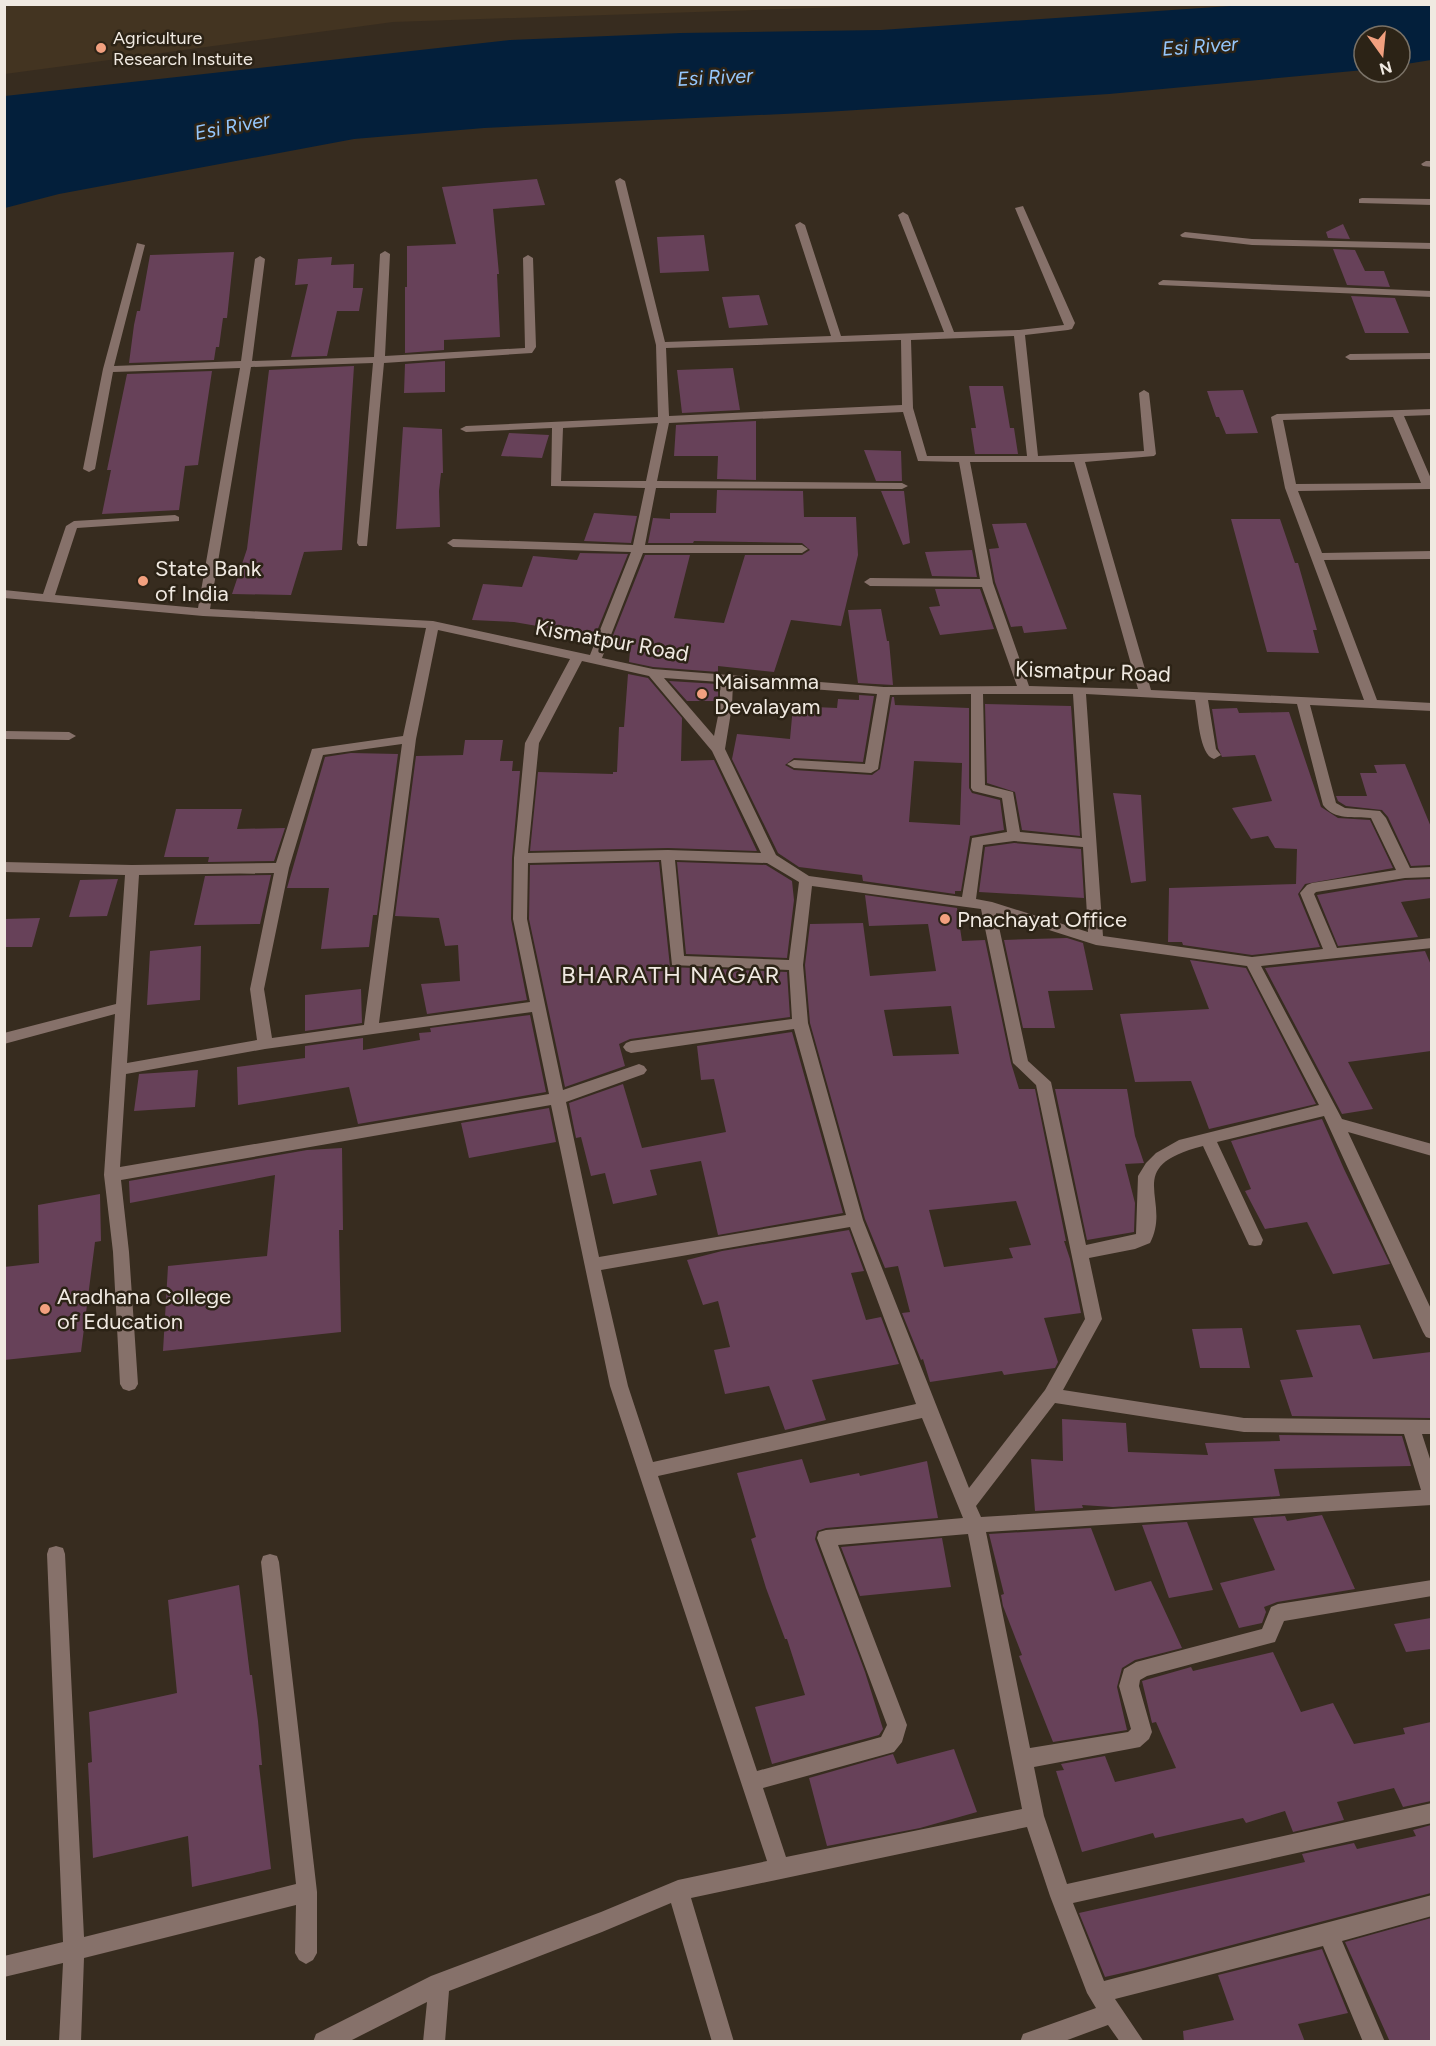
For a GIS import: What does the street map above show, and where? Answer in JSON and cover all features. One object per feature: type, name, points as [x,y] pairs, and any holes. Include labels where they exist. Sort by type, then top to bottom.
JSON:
[{"type":"street","points":[[594,661],[638,549],[648,486],[664,421],[661,345],[620,181]]},
{"type":"street","points":[[1362,201],[1431,202]]},
{"type":"street","points":[[661,345],[1019,333],[1068,327],[1070,323],[1020,208]]},
{"type":"street","points":[[903,215],[950,335]]},
{"type":"street","points":[[800,225],[837,339]]},
{"type":"street","points":[[1185,235],[1252,242],[1431,246]]},
{"type":"street","points":[[89,469],[108,369],[140,245]]},
{"type":"street","points":[[363,543],[379,360],[385,254]]},
{"type":"street","points":[[108,369],[379,360],[528,351],[531,347],[528,258]]},
{"type":"street","points":[[203,612],[246,365],[260,259]]},
{"type":"street","points":[[1163,283],[1431,294]]},
{"type":"street","points":[[1019,333],[1033,459]]},
{"type":"street","points":[[906,337],[908,408],[922,459],[1079,459],[1150,454],[1144,393]]},
{"type":"street","points":[[1350,357],[1431,356]]},
{"type":"street","points":[[466,429],[908,408]]},
{"type":"street","points":[[1372,703],[1291,488],[1277,417],[1397,411],[1431,412]]},
{"type":"street","points":[[1291,488],[1430,486],[1397,411]]},
{"type":"street","points":[[558,425],[555,484],[902,486]]},
{"type":"street","points":[[1079,459],[1146,694]]},
{"type":"street","points":[[964,460],[987,583],[1024,689]]},
{"type":"street","points":[[48,598],[72,526],[78,523],[175,519]]},
{"type":"street","points":[[453,543],[638,549],[802,549]]},
{"type":"street","points":[[1317,556],[1431,555]]},
{"type":"street","points":[[870,582],[987,583]]},
{"type":"street","name":"Kismatpur Road","points":[[4,594],[203,612],[433,625],[653,673],[884,691],[1079,690],[1431,706]]},
{"type":"street","points":[[371,1030],[409,739],[433,625]]},
{"type":"street","points":[[577,658],[532,743],[521,858],[520,920],[536,1006],[559,1098],[619,1386],[780,1870]]},
{"type":"street","points":[[653,673],[718,749],[770,858]]},
{"type":"street","points":[[718,749],[726,706],[727,678]]},
{"type":"street","points":[[977,690],[978,788],[1008,795],[1014,836]]},
{"type":"street","points":[[1079,690],[1096,940]]},
{"type":"street","points":[[794,764],[871,769],[884,691]]},
{"type":"street","points":[[1201,696],[1210,750],[1214,755]]},
{"type":"street","points":[[1302,700],[1330,805],[1335,811],[1343,813],[1375,814],[1405,873]]},
{"type":"street","points":[[4,735],[69,736]]},
{"type":"street","points":[[265,1044],[257,989],[282,868],[317,752],[409,739]]},
{"type":"street","points":[[968,903],[977,841],[1014,836],[1090,843]]},
{"type":"street","points":[[521,858],[668,855],[770,858],[806,880],[987,905],[1096,940],[1252,962],[1431,943]]},
{"type":"street","points":[[668,855],[677,961],[796,965]]},
{"type":"street","points":[[4,867],[132,870],[282,868]]},
{"type":"street","points":[[129,1384],[121,1252],[112,1175],[132,870]]},
{"type":"street","points":[[1332,954],[1307,893],[1312,888],[1405,873],[1431,872]]},
{"type":"street","points":[[806,880],[796,965],[800,1023],[855,1220],[927,1409],[975,1525],[1034,1816],[1060,1896],[1098,1993],[1133,2042]]},
{"type":"street","points":[[966,1505],[1051,1395],[1094,1319],[1043,1082],[1021,1063],[987,905]]},
{"type":"street","points":[[1252,962],[1332,1116],[1417,1297],[1431,1332]]},
{"type":"street","points":[[119,1070],[265,1044],[536,1006]]},
{"type":"street","points":[[4,1040],[123,1007]]},
{"type":"street","points":[[631,1047],[800,1023]]},
{"type":"street","points":[[112,1175],[559,1098],[639,1070]]},
{"type":"street","points":[[1080,1252],[1135,1243],[1144,1238],[1146,1229],[1144,1175],[1157,1158],[1179,1146],[1332,1116],[1431,1150]]},
{"type":"street","points":[[1208,1139],[1255,1240]]},
{"type":"street","points":[[592,1265],[855,1220]]},
{"type":"street","points":[[1051,1395],[1244,1425],[1431,1427]]},
{"type":"street","points":[[648,1471],[927,1409]]},
{"type":"street","points":[[751,1782],[887,1745],[896,1735],[897,1725],[826,1538],[975,1525],[1431,1496],[1411,1428]]},
{"type":"street","points":[[56,1554],[74,1948],[70,2042]]},
{"type":"street","points":[[270,1562],[307,1892],[306,1953]]},
{"type":"street","points":[[1023,1759],[1133,1740],[1142,1732],[1129,1686],[1131,1675],[1143,1668],[1268,1636],[1278,1613],[1431,1588]]},
{"type":"street","points":[[1060,1896],[1431,1813]]},
{"type":"street","points":[[324,2042],[439,1984],[602,1922],[678,1890],[1034,1816]]},
{"type":"street","points":[[678,1890],[723,2042]]},
{"type":"street","points":[[4,1967],[307,1892]]},
{"type":"street","points":[[1098,1993],[1329,1934],[1431,1905]]},
{"type":"street","points":[[1329,1934],[1374,2042]]},
{"type":"street","points":[[434,2042],[439,1984]]},
{"type":"street","points":[[1031,2042],[1111,2013]]},
{"type":"shaded area","name":"Agriculture Research Instuite","points":[[4,5],[903,5],[393,22],[5,74]]},
{"type":"water","name":"Esi River","points":[[1245,5],[1431,5],[1431,60],[1412,63],[1412,24],[1352,24],[1352,71],[1109,94],[825,112],[484,128],[354,139],[59,194],[5,208],[5,96],[510,40],[681,33],[881,30]]},
{"type":"building","points":[[537,179],[545,205],[493,209],[499,274],[497,274],[500,337],[444,340],[444,350],[405,353],[407,246],[456,244],[442,187]]},
{"type":"building","points":[[1343,224],[1350,239],[1328,238],[1326,232]]},
{"type":"building","points":[[704,235],[709,271],[660,273],[657,237]]},
{"type":"building","points":[[1333,249],[1355,250],[1365,271],[1384,271],[1390,287],[1347,285]]},
{"type":"building","points":[[234,252],[227,318],[223,318],[219,347],[216,347],[214,360],[129,363],[134,325],[137,311],[140,311],[150,255]]},
{"type":"building","points":[[332,257],[331,265],[354,264],[353,288],[363,288],[359,311],[337,311],[327,356],[291,357],[308,284],[295,285],[298,259]]},
{"type":"building","points":[[759,295],[768,325],[729,328],[722,297]]},
{"type":"building","points":[[1351,296],[1395,298],[1409,333],[1365,333]]},
{"type":"building","points":[[445,361],[445,392],[404,393],[405,364]]},
{"type":"building","points":[[354,366],[342,550],[304,552],[291,595],[232,594],[247,549],[269,370]]},
{"type":"building","points":[[733,368],[740,410],[682,413],[677,370]]},
{"type":"building","points":[[212,371],[198,465],[185,466],[179,510],[102,514],[111,470],[107,470],[127,374]]},
{"type":"building","points":[[969,386],[1003,386],[1010,428],[1014,428],[1018,454],[975,454],[971,428],[976,428]]},
{"type":"building","points":[[1243,390],[1258,433],[1226,434],[1219,417],[1216,417],[1207,391]]},
{"type":"building","points":[[756,421],[756,480],[717,479],[718,456],[674,456],[676,425]]},
{"type":"building","points":[[403,427],[442,429],[443,473],[441,473],[439,491],[440,527],[396,529]]},
{"type":"building","points":[[509,433],[549,435],[542,458],[501,456]]},
{"type":"building","points":[[864,450],[901,451],[902,481],[876,481]]},
{"type":"building","points":[[717,490],[803,491],[804,517],[856,517],[858,555],[841,626],[791,620],[774,672],[718,666],[718,672],[653,667],[629,662],[630,651],[614,650],[617,639],[612,638],[645,555],[690,555],[674,618],[724,623],[745,555],[802,555],[810,550],[802,543],[694,541],[693,543],[648,543],[653,518],[670,519],[670,513],[716,513]]},
{"type":"building","points":[[881,491],[904,491],[910,543],[903,545]]},
{"type":"building","points":[[594,513],[637,516],[631,543],[584,541]]},
{"type":"building","points":[[1231,519],[1280,519],[1295,563],[1298,563],[1317,630],[1313,630],[1319,653],[1267,652]]},
{"type":"building","points":[[1026,523],[1067,629],[1024,633],[1022,626],[1011,627],[995,582],[989,549],[999,548],[992,524]]},
{"type":"building","points":[[972,550],[977,577],[932,576],[925,552]]},
{"type":"building","points":[[580,553],[628,554],[595,636],[514,622],[472,620],[483,584],[522,587],[533,556],[577,560]]},
{"type":"building","points":[[935,589],[980,589],[994,629],[940,635],[929,607],[940,606]]},
{"type":"building","points":[[881,609],[887,641],[889,641],[893,685],[858,683],[848,610]]},
{"type":"building","points":[[628,674],[648,678],[682,718],[681,761],[714,760],[757,851],[668,848],[530,851],[538,772],[613,774],[617,772],[619,727],[624,727]]},
{"type":"building","name":"Maisamma Devalayam","points":[[669,681],[718,684],[718,701],[687,701]]},
{"type":"building","points":[[859,695],[874,696],[863,762],[794,758],[785,765],[794,770],[872,775],[880,769],[892,697],[894,697],[895,705],[969,708],[969,788],[972,793],[1000,800],[1004,830],[970,836],[961,891],[955,891],[955,894],[863,881],[862,875],[799,867],[778,853],[732,759],[737,734],[790,739],[793,706],[837,708],[838,699],[859,700]],"holes":[[[914,761],[962,763],[960,825],[909,822]]]},
{"type":"building","points":[[985,704],[1071,706],[1080,836],[1022,830],[1015,792],[987,783]]},
{"type":"building","points":[[1237,708],[1239,713],[1289,712],[1321,807],[1338,818],[1370,820],[1393,868],[1305,884],[1298,894],[1320,947],[1252,955],[1183,945],[1182,942],[1168,942],[1169,888],[1296,884],[1297,849],[1275,848],[1268,836],[1251,839],[1232,808],[1272,801],[1255,755],[1222,757],[1218,748],[1212,709]]},
{"type":"building","points":[[465,740],[503,740],[500,761],[513,761],[512,771],[520,771],[512,858],[511,919],[527,1000],[427,1014],[421,984],[460,981],[458,945],[445,946],[439,918],[395,916],[416,756],[463,755]]},
{"type":"building","points":[[351,753],[398,754],[377,915],[373,915],[369,947],[321,949],[329,888],[287,888],[325,757]]},
{"type":"building","points":[[1405,764],[1431,827],[1431,865],[1411,866],[1388,817],[1382,810],[1346,806],[1338,801],[1336,796],[1367,796],[1360,773],[1377,773],[1374,765]]},
{"type":"building","points":[[1113,793],[1141,795],[1146,881],[1131,883]]},
{"type":"building","points":[[176,809],[242,809],[237,829],[285,828],[274,861],[208,862],[209,857],[164,857]]},
{"type":"building","points":[[1014,843],[1081,849],[1084,898],[979,892],[985,847]]},
{"type":"building","points":[[659,862],[670,967],[787,972],[790,1017],[630,1039],[619,1044],[625,1066],[565,1087],[529,919],[530,865]]},
{"type":"building","points":[[677,862],[766,865],[792,881],[794,900],[787,958],[686,954]]},
{"type":"building","points":[[271,875],[260,924],[194,925],[205,876]]},
{"type":"building","points":[[118,879],[107,916],[69,917],[80,880]]},
{"type":"building","points":[[1431,879],[1431,898],[1401,902],[1418,937],[1338,946],[1317,895],[1405,880]]},
{"type":"building","points":[[865,895],[957,908],[962,941],[985,940],[1011,1063],[1019,1089],[1035,1089],[1066,1241],[1064,1241],[1081,1313],[1044,1318],[1058,1362],[1055,1368],[1004,1375],[1002,1371],[930,1382],[923,1359],[921,1360],[902,1313],[910,1312],[898,1266],[885,1268],[865,1219],[810,1023],[805,965],[810,924],[863,923],[870,976],[936,971],[928,924],[869,926]],"holes":[[[951,1006],[959,1054],[893,1056],[884,1010]],[[1016,1201],[1031,1245],[1009,1248],[1013,1258],[944,1267],[929,1210]]]},
{"type":"building","points":[[40,918],[32,947],[4,947],[4,919]]},
{"type":"building","points":[[1067,938],[1083,943],[1093,990],[1048,991],[1055,1028],[1023,1028],[1004,940]]},
{"type":"building","points":[[201,946],[200,1000],[147,1005],[150,951]]},
{"type":"building","points":[[1425,951],[1431,965],[1431,1051],[1348,1062],[1373,1109],[1342,1114],[1265,968]]},
{"type":"building","points":[[1190,960],[1246,968],[1316,1104],[1209,1129],[1191,1081],[1135,1082],[1120,1014],[1209,1009]]},
{"type":"building","points":[[361,989],[362,1023],[305,1031],[305,995]]},
{"type":"building","points":[[530,1015],[546,1092],[358,1124],[349,1087],[238,1105],[237,1067],[305,1058],[305,1046],[363,1038],[363,1050],[420,1040],[419,1033],[431,1032],[430,1028]]},
{"type":"building","points":[[792,1032],[843,1213],[718,1235],[701,1161],[650,1170],[657,1195],[613,1204],[605,1173],[591,1176],[581,1137],[576,1138],[569,1103],[623,1084],[642,1148],[726,1132],[714,1079],[701,1080],[697,1046]]},
{"type":"building","points":[[198,1070],[195,1107],[134,1111],[139,1074]]},
{"type":"building","points":[[1055,1089],[1127,1089],[1135,1136],[1144,1163],[1125,1164],[1135,1203],[1134,1232],[1087,1240]]},
{"type":"building","points":[[549,1108],[556,1142],[469,1158],[461,1123]]},
{"type":"building","points":[[1322,1119],[1390,1264],[1333,1274],[1307,1222],[1265,1229],[1245,1191],[1251,1189],[1231,1141]]},
{"type":"building","points":[[342,1148],[343,1230],[339,1230],[341,1332],[163,1351],[168,1266],[267,1256],[275,1175],[130,1203],[129,1181],[307,1150]]},
{"type":"building","name":"Aradhana College of Education","points":[[100,1194],[101,1241],[95,1242],[81,1352],[4,1360],[4,1267],[39,1263],[38,1205]]},
{"type":"building","points":[[849,1230],[864,1271],[851,1273],[866,1320],[881,1317],[899,1364],[812,1380],[826,1420],[785,1430],[769,1386],[725,1394],[714,1350],[730,1347],[718,1301],[703,1305],[687,1260],[722,1251]]},
{"type":"building","points":[[1360,1325],[1373,1359],[1431,1352],[1431,1418],[1292,1416],[1280,1380],[1313,1377],[1296,1330]]},
{"type":"building","points":[[1242,1328],[1250,1368],[1200,1368],[1192,1329]]},
{"type":"building","points":[[1062,1419],[1126,1423],[1128,1452],[1208,1455],[1205,1443],[1280,1441],[1279,1435],[1402,1436],[1411,1466],[1274,1469],[1280,1496],[1113,1507],[1082,1505],[1083,1508],[1035,1511],[1031,1459],[1063,1461]]},
{"type":"building","points":[[802,1459],[810,1483],[859,1473],[860,1476],[927,1461],[938,1518],[826,1528],[817,1531],[815,1539],[865,1672],[883,1729],[879,1735],[772,1764],[755,1707],[805,1695],[787,1639],[785,1639],[766,1588],[751,1539],[756,1537],[737,1473]]},
{"type":"building","points":[[1322,1515],[1355,1589],[1277,1602],[1264,1607],[1266,1612],[1262,1623],[1239,1628],[1220,1583],[1275,1570],[1253,1518],[1285,1516],[1287,1521]]},
{"type":"building","points":[[1187,1522],[1213,1590],[1169,1598],[1142,1525]]},
{"type":"building","points":[[1091,1528],[1115,1591],[1151,1581],[1182,1648],[1135,1660],[1122,1668],[1117,1687],[1127,1730],[1053,1742],[1019,1656],[1022,1655],[1003,1606],[1001,1595],[1004,1594],[989,1534]]},
{"type":"building","points":[[942,1538],[951,1587],[860,1596],[841,1547]]},
{"type":"building","points":[[239,1585],[258,1721],[262,1765],[259,1765],[271,1869],[192,1887],[188,1836],[93,1858],[88,1763],[92,1762],[89,1712],[177,1693],[168,1600]]},
{"type":"building","points":[[1431,1618],[1431,1649],[1406,1652],[1394,1624]]},
{"type":"building","points":[[1273,1652],[1301,1712],[1333,1703],[1354,1744],[1405,1734],[1403,1728],[1431,1722],[1431,1801],[1403,1807],[1394,1788],[1337,1802],[1344,1820],[1293,1832],[1285,1811],[1246,1823],[1243,1818],[1155,1838],[1153,1833],[1082,1852],[1056,1771],[1064,1770],[1061,1764],[1105,1756],[1115,1782],[1176,1768],[1156,1722],[1152,1723],[1142,1681],[1191,1667],[1193,1671]]},
{"type":"building","points":[[954,1749],[977,1812],[920,1828],[827,1846],[809,1778],[893,1754],[897,1764]]},
{"type":"building","points":[[1431,1825],[1431,1893],[1144,1968],[1105,1977],[1079,1913],[1305,1862],[1302,1854],[1354,1843],[1357,1849],[1416,1836],[1413,1830]]},
{"type":"building","points":[[1431,1918],[1431,2042],[1390,2042],[1345,1942]]},
{"type":"building","points":[[1322,1949],[1348,2013],[1298,2024],[1305,2042],[1184,2042],[1183,2031],[1234,2020],[1218,1975]]},
{"type":"place","name":"Agriculture Research Instuite","points":[[101,48]]},
{"type":"place","name":"State Bank of India","points":[[143,581]]},
{"type":"place","name":"Maisamma Devalayam","points":[[702,694]]},
{"type":"place","name":"Pnachayat Office","points":[[945,919]]},
{"type":"place","name":"Aradhana College of Education","points":[[45,1309]]},
{"type":"district","name":"BHARATH NAGAR","points":[[671,975]]}]
